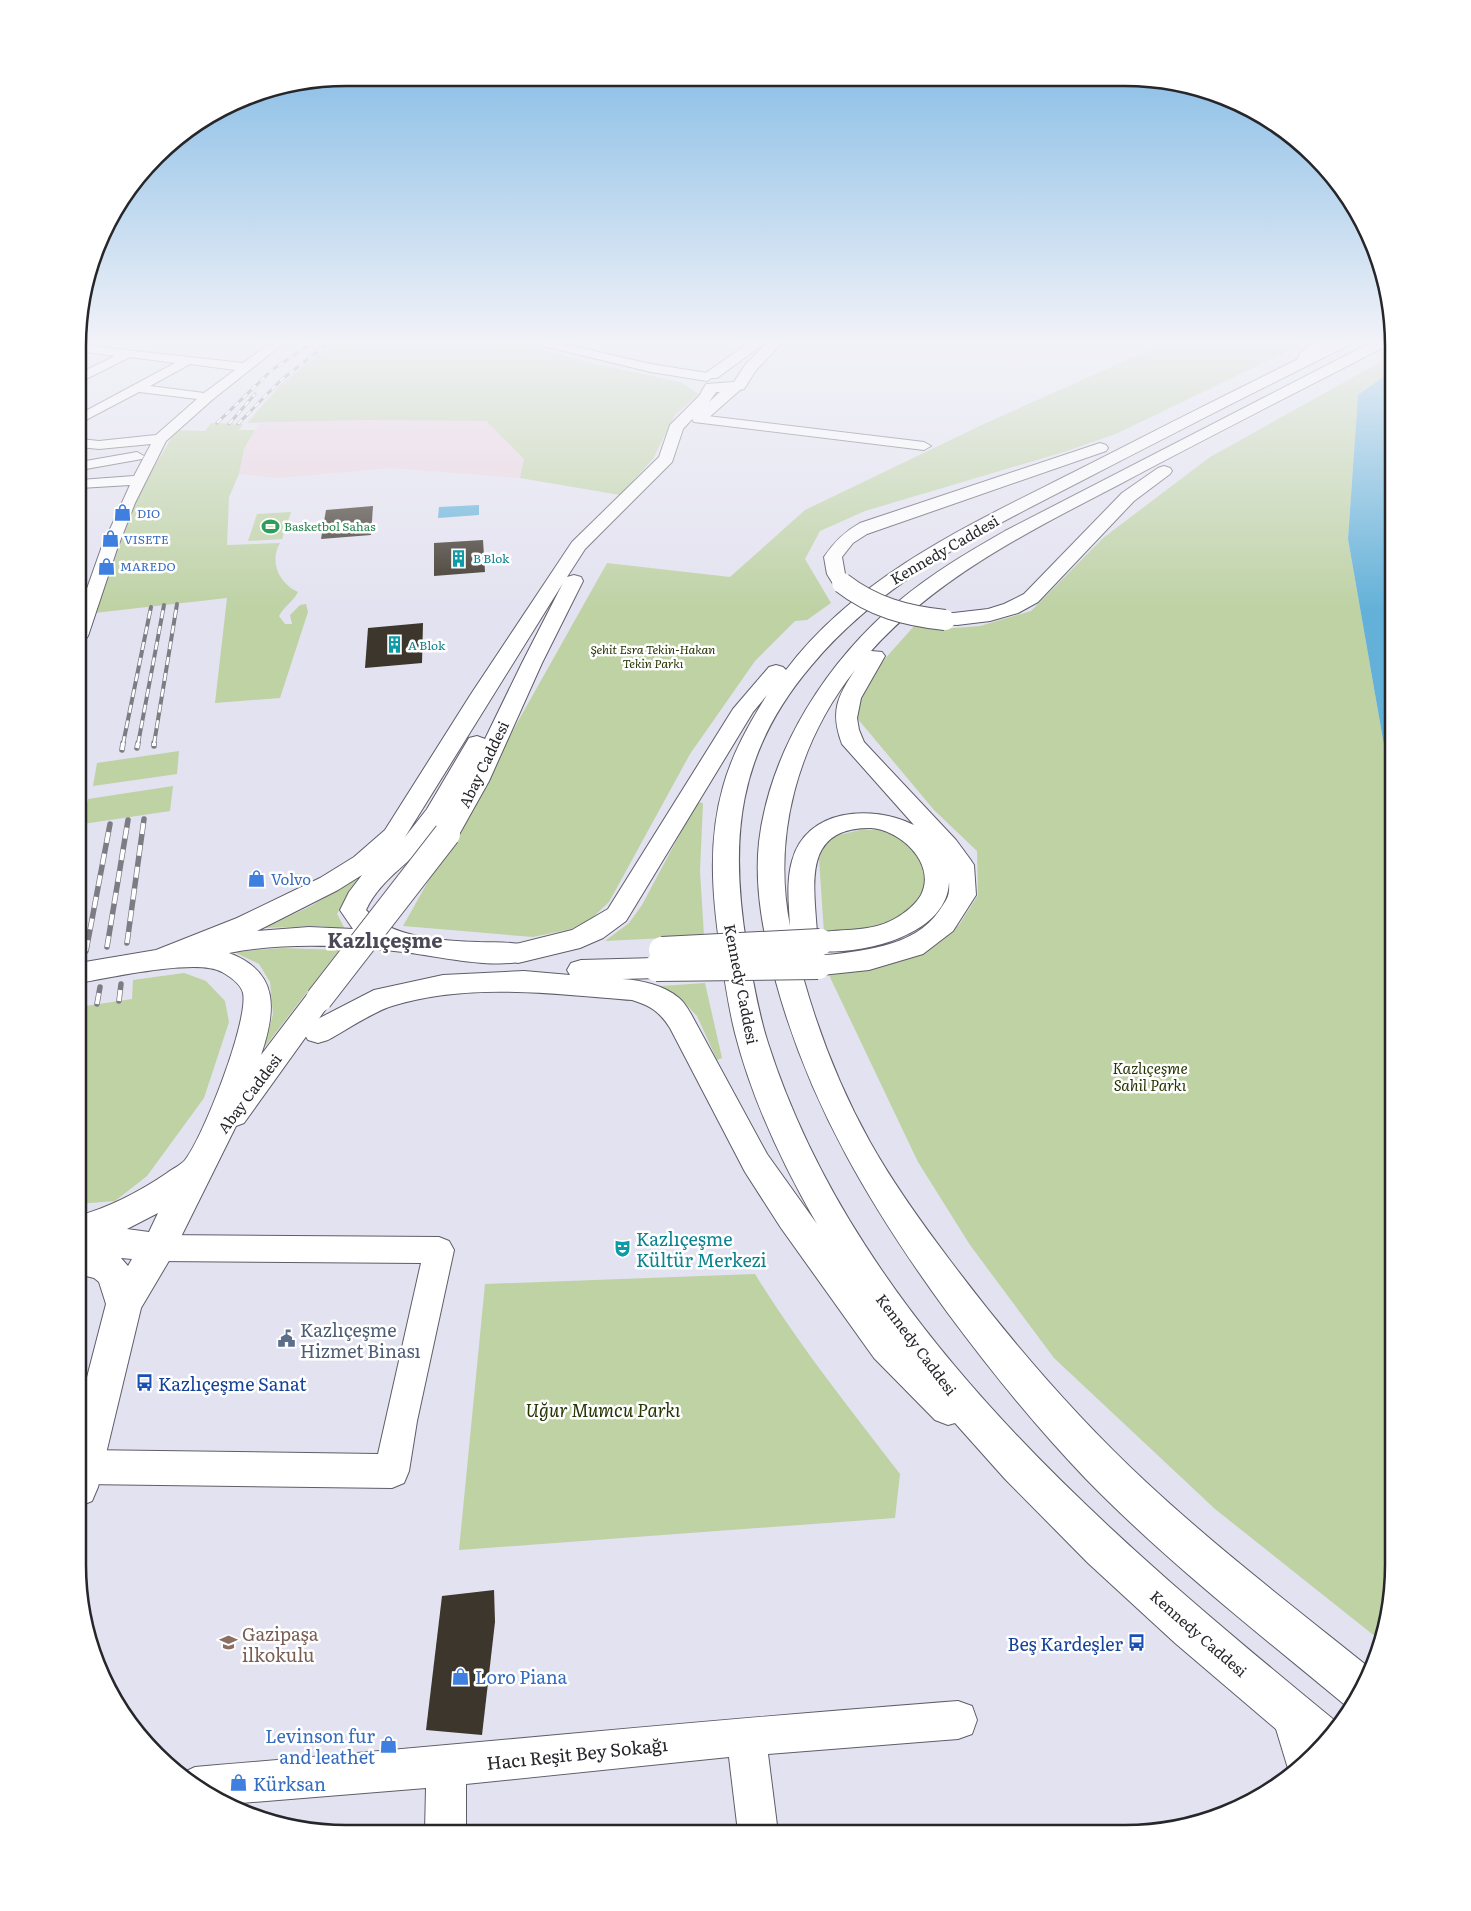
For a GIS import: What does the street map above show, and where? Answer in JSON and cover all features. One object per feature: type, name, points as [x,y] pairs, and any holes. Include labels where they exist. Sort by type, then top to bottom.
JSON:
[{"type":"main road","name":"Abay Caddesi","points":[[160,959],[246,924],[321,888],[363,863],[394,834],[578,546],[666,458],[673,441],[675,431]]},
{"type":"main road","name":"Abay Caddesi","points":[[319,1016],[447,834],[477,781],[567,592],[599,542],[675,464],[683,452],[690,431]]},
{"type":"main road","points":[[1140,431],[1046,468],[866,527],[851,534],[840,544],[832,557],[836,574],[842,583],[858,595],[881,607],[911,616],[945,620],[1000,614],[1032,598],[1128,496],[1224,431]]},
{"type":"main road","name":"Kennedy Caddesi","points":[[1166,431],[952,541],[922,559],[874,592],[828,635],[790,677],[771,705],[742,765],[733,793],[726,830],[726,896],[742,1002],[754,1046],[775,1103],[794,1147],[839,1232],[867,1277],[955,1394],[1010,1456],[1089,1536],[1319,1738]]},
{"type":"main road","name":"Kennedy Caddesi","points":[[1209,431],[990,548],[934,583],[886,624],[848,664],[822,701],[806,729],[779,799],[772,837],[774,920],[798,1017],[828,1088],[862,1158],[929,1259],[1012,1369],[1103,1468],[1162,1524],[1356,1685]]},
{"type":"main road","points":[[216,1137],[319,1016],[388,979],[418,972],[659,959],[819,954],[869,960],[913,947],[944,924],[963,895],[961,865],[947,846],[853,744],[847,730],[845,714],[850,696],[880,649],[885,636],[886,624]]},
{"type":"main road","points":[[518,953],[574,940],[600,930],[617,915],[744,709],[772,675],[792,656],[828,635]]},
{"type":"main road","points":[[402,942],[360,923],[353,910],[356,899],[366,885],[405,852],[424,831],[499,708],[532,664]]},
{"type":"main road","points":[[798,1017],[805,976],[801,872],[812,841],[823,830],[843,823],[864,820],[885,822],[901,828],[921,842],[928,852],[936,875],[936,890],[928,905],[916,917],[900,927],[884,934],[854,940],[819,954]]},
{"type":"main road","points":[[160,959],[237,942],[308,936],[402,942],[460,950],[659,959]]},
{"type":"main road","name":"Abay Caddesi","points":[[86,972],[160,959],[213,958],[232,965],[249,978],[257,993],[257,1014],[254,1032],[216,1137],[196,1170],[158,1248],[124,1304],[86,1453]]},
{"type":"main road","points":[[319,1016],[384,997],[443,985],[524,981],[632,990],[654,996],[670,1006],[690,1038],[756,1163],[835,1277],[887,1346],[973,1430],[1010,1456]]},
{"type":"main road","points":[[86,1228],[125,1216],[164,1194],[196,1170]]},
{"type":"main road","points":[[86,1238],[158,1248]]},
{"type":"main road","points":[[86,1260],[102,1263],[113,1271],[121,1288],[124,1304]]},
{"type":"street","points":[[86,616],[109,549],[138,480],[160,439],[169,431]]},
{"type":"street","points":[[800,431],[924,446]]},
{"type":"street","points":[[86,444],[99,446],[160,439]]},
{"type":"street","points":[[86,465],[151,454]]},
{"type":"street","points":[[86,484],[138,480]]},
{"type":"street","points":[[86,1477],[392,1472],[401,1420],[439,1250],[158,1248]]},
{"type":"street","points":[[1290,1713],[1302,1755]]},
{"type":"street","name":"Hacı Reşit Bey Sokağı","points":[[209,1786],[446,1766],[746,1736],[958,1720]]},
{"type":"street","points":[[746,1736],[757,1825]]},
{"type":"street","points":[[445,1825],[446,1766]]},
{"type":"shaded area","points":[[254,431],[496,431],[524,459],[520,478],[390,468],[279,478],[239,474],[244,449]]},
{"type":"green space","points":[[175,431],[254,431],[244,449],[239,474],[229,497],[227,545],[280,543],[276,557],[278,571],[281,578],[298,592],[279,616],[285,624],[292,624],[290,615],[300,605],[306,604],[308,612],[280,698],[215,703],[227,598],[94,613],[134,501]]},
{"type":"green space","points":[[496,431],[667,431],[653,459],[620,495],[520,478],[524,459]]},
{"type":"green space","name":"Şehit Esra Tekin-Hakan Tekin Parkı","points":[[969,431],[1122,431],[1067,451],[865,511],[820,531],[805,559],[831,603],[807,620],[795,621],[755,661],[690,754],[609,902],[590,920],[571,929],[533,937],[403,926],[607,563],[730,577],[805,510]]},
{"type":"green space","name":"Kazlıçeşme Sahil Parkı","points":[[1256,431],[1355,431],[1348,539],[1385,751],[1385,1565],[1383,1599],[1375,1636],[1215,1509],[1054,1358],[970,1245],[918,1162],[828,973],[926,950],[959,925],[978,895],[977,851],[934,810],[857,718],[865,681],[916,624],[941,629],[980,626],[1031,611],[1103,538],[1210,457]]},
{"type":"green space","name":"Basketbol Sahas","points":[[291,512],[282,539],[248,541],[257,514]]},
{"type":"green space","points":[[179,751],[177,774],[93,786],[97,763]]},
{"type":"green space","points":[[173,786],[170,811],[86,824],[88,799]]},
{"type":"green space","points":[[697,802],[703,803],[700,871],[704,936],[605,941],[629,923],[642,905]]},
{"type":"green space","points":[[860,830],[887,832],[904,841],[921,864],[925,880],[924,888],[920,897],[913,904],[902,914],[890,921],[862,929],[824,933],[819,859],[830,837]]},
{"type":"green space","points":[[381,864],[350,889],[337,914],[345,929],[319,926],[264,928],[311,906]]},
{"type":"green space","points":[[282,948],[339,950],[264,1048],[273,1014],[270,982],[259,964],[234,952]]},
{"type":"green space","points":[[184,973],[206,981],[225,1001],[229,1022],[204,1098],[147,1176],[115,1201],[86,1203],[86,1006],[132,999],[133,980]]},
{"type":"green space","points":[[705,983],[722,1058],[717,1060],[697,1016],[681,999],[661,986]]},
{"type":"green space","name":"Uğur Mumcu Parkı","points":[[755,1274],[843,1401],[900,1474],[895,1518],[459,1550],[485,1284]]},
{"type":"water","points":[[1355,431],[1385,431],[1385,751],[1348,539]]},
{"type":"water","points":[[479,505],[479,515],[438,518],[439,507]]},
{"type":"building","points":[[373,506],[371,535],[321,539],[326,510]]},
{"type":"building","name":"B Blok","points":[[483,540],[485,572],[434,576],[434,543]]},
{"type":"building","name":"A Blok","points":[[423,623],[422,663],[365,668],[368,628]]},
{"type":"building","name":"Loro Piana","points":[[494,1590],[495,1622],[482,1735],[426,1730],[442,1596]]},
{"type":"railway","points":[[154,744],[177,604]]},
{"type":"railway","points":[[138,744],[164,605]]},
{"type":"railway","points":[[123,744],[151,607]]},
{"type":"railway","points":[[122,750],[123,743]]},
{"type":"railway","points":[[137,748],[138,743]]},
{"type":"railway","points":[[127,943],[144,819]]},
{"type":"railway","points":[[107,947],[128,820]]},
{"type":"railway","points":[[86,951],[110,824]]},
{"type":"railway","points":[[119,1001],[121,984]]},
{"type":"railway","points":[[97,1004],[100,987]]},
{"type":"place","name":"DIO","points":[[123,513]]},
{"type":"place","name":"Basketbol Sahas","points":[[270,526]]},
{"type":"place","name":"VISETE","points":[[110,539]]},
{"type":"place","name":"B Blok","points":[[459,558]]},
{"type":"place","name":"MAREDO","points":[[106,566]]},
{"type":"place","name":"A Blok","points":[[394,645]]},
{"type":"place","name":"Volvo","points":[[257,878]]},
{"type":"place","name":"Kazlıçeşme Kültür Merkezi","points":[[622,1248]]},
{"type":"place","name":"Kazlıçeşme Hizmet Binası","points":[[286,1339]]},
{"type":"place","name":"Kazlıçeşme Sanat","points":[[144,1383]]},
{"type":"place","name":"Gazipaşa ilkokulu","points":[[228,1643]]},
{"type":"place","name":"Beş Kardeşler","points":[[1137,1643]]},
{"type":"place","name":"Loro Piana","points":[[461,1676]]},
{"type":"place","name":"Levinson fur and leathet","points":[[389,1745]]},
{"type":"place","name":"Kürksan","points":[[239,1783]]},
{"type":"district","name":"Kazlıçeşme","points":[[385,939]]}]
